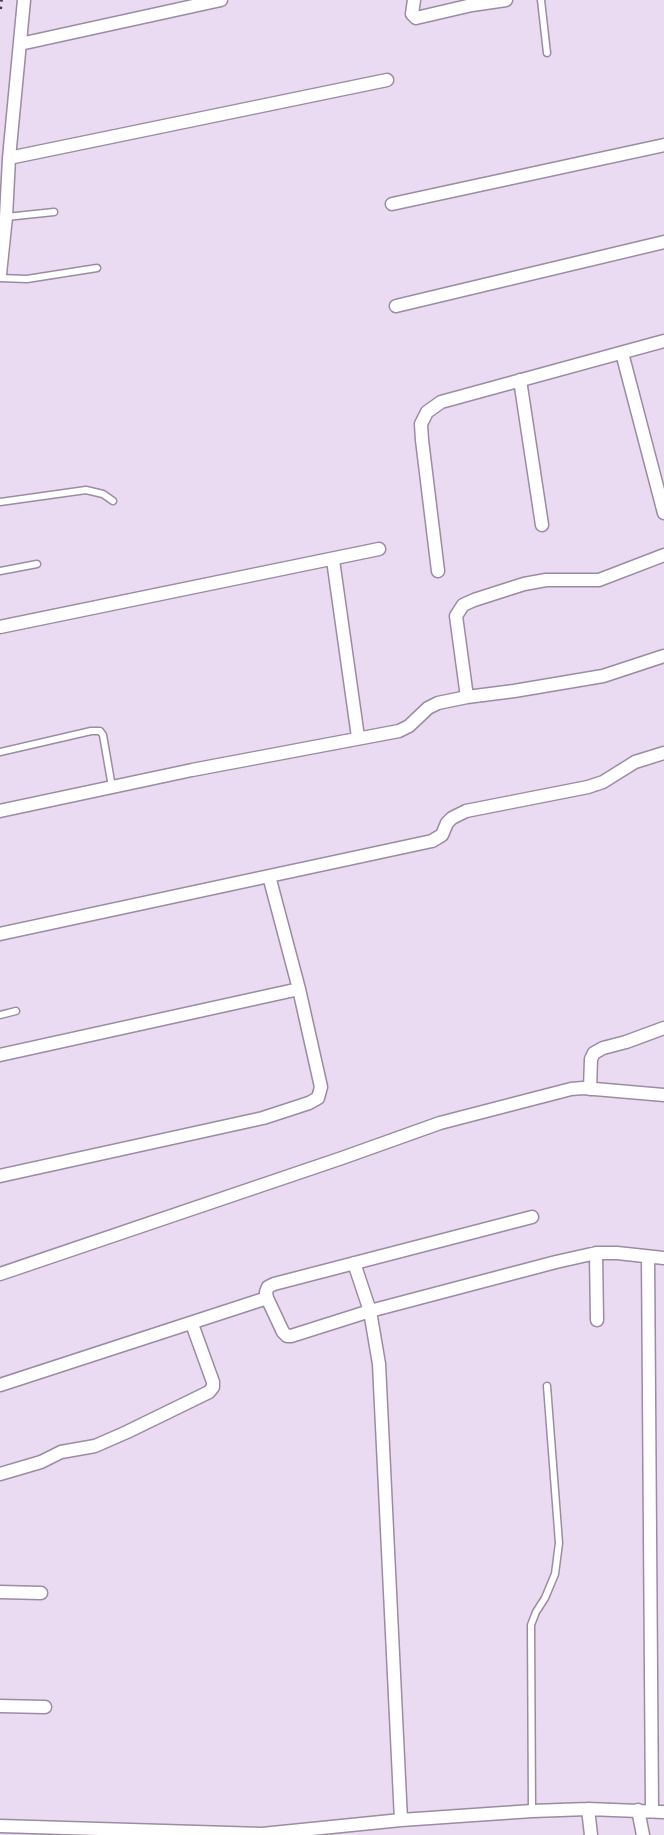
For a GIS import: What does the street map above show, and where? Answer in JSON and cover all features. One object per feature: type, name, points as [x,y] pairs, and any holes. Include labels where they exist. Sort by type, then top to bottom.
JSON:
[{"type":"street","points":[[0,274],[24,0]]},
{"type":"street","points":[[20,44],[221,0]]},
{"type":"street","points":[[414,0],[412,14],[416,18],[472,5],[506,0]]},
{"type":"street","points":[[9,158],[387,80]]},
{"type":"street","points":[[392,204],[664,145]]},
{"type":"street","points":[[396,306],[664,242]]},
{"type":"street","points":[[438,571],[421,424],[423,418],[432,407],[441,402],[664,341]]},
{"type":"street","points":[[622,353],[664,513]]},
{"type":"street","points":[[520,380],[542,525]]},
{"type":"street","points":[[0,627],[333,560],[378,549]]},
{"type":"street","points":[[467,697],[456,616],[463,605],[524,584],[546,580],[599,580],[664,555]]},
{"type":"street","points":[[333,560],[358,737]]},
{"type":"street","points":[[0,811],[399,730],[409,726],[428,708],[438,703],[603,676],[664,656]]},
{"type":"street","points":[[0,934],[432,841],[439,837],[447,823],[460,814],[471,810],[588,787],[603,782],[635,762],[664,754]]},
{"type":"street","points":[[0,1176],[264,1118],[314,1101],[319,1095],[321,1087],[299,989],[269,876]]},
{"type":"street","points":[[0,1055],[299,989]]},
{"type":"street","points":[[590,1089],[591,1058],[594,1053],[603,1048],[664,1028]]},
{"type":"street","points":[[0,1274],[332,1162],[440,1123],[562,1091],[590,1089],[664,1095]]},
{"type":"street","points":[[532,1217],[274,1284],[268,1287],[266,1292],[267,1298],[283,1332],[287,1336],[291,1336],[370,1311],[596,1253],[617,1253],[664,1258]]},
{"type":"street","points":[[596,1253],[597,1320]]},
{"type":"street","points":[[0,1826],[23,1831],[262,1835],[401,1820],[532,1811],[658,1811],[648,1257]]},
{"type":"street","points":[[354,1263],[370,1311],[379,1364],[401,1820]]},
{"type":"street","points":[[0,1385],[267,1298]]},
{"type":"street","points":[[0,1474],[41,1462],[61,1452],[96,1446],[209,1392],[213,1387],[213,1382],[192,1324]]},
{"type":"street","points":[[0,1592],[42,1594]]},
{"type":"street","points":[[0,1706],[45,1707]]},
{"type":"street","points":[[588,1810],[591,1835]]},
{"type":"street","points":[[638,1810],[643,1835]]},
{"type":"lane","points":[[541,0],[547,53]]},
{"type":"lane","points":[[6,217],[54,212]]},
{"type":"lane","points":[[0,278],[27,279],[98,268]]},
{"type":"lane","points":[[0,502],[86,490],[103,494],[113,501]]},
{"type":"lane","points":[[0,572],[37,564]]},
{"type":"lane","points":[[0,752],[100,730],[104,735],[112,787]]},
{"type":"lane","points":[[0,1015],[16,1011]]},
{"type":"lane","points":[[532,1811],[531,1626],[554,1574],[559,1543],[548,1386]]},
{"type":"railway","points":[[0,9],[1,0]]}]
